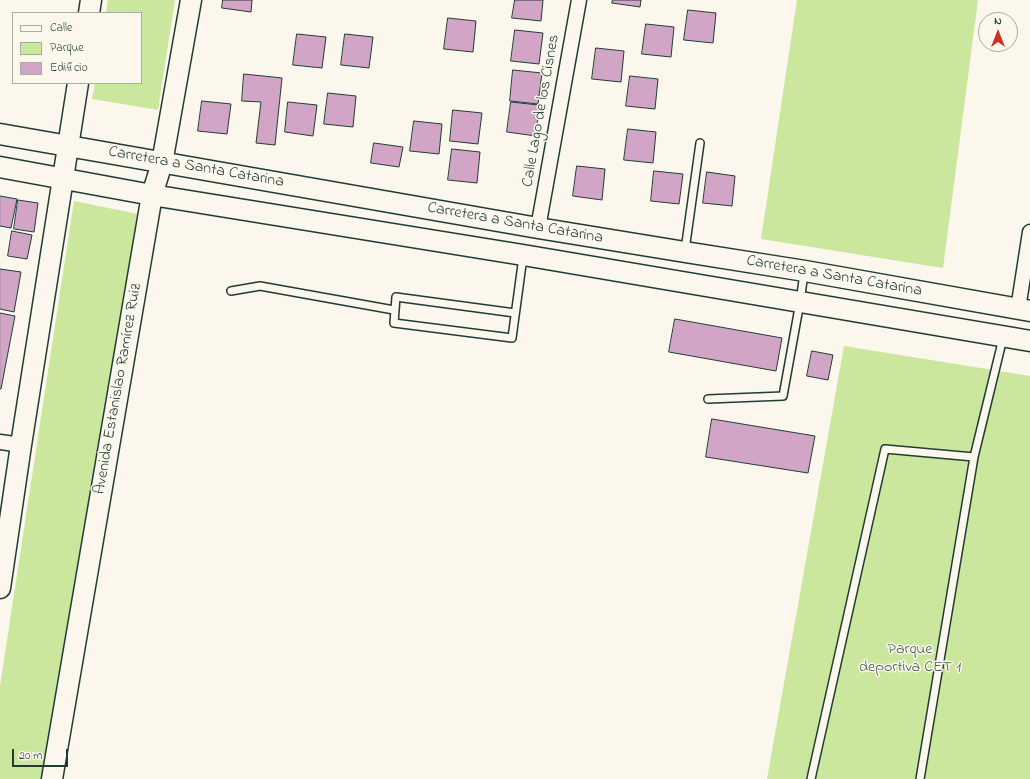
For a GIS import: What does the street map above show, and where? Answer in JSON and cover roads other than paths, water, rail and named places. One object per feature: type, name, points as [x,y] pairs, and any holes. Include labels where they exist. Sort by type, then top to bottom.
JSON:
[{"type":"main road","points":[[89,12],[91,0]]},
{"type":"main road","name":"Avenida Estanislao Ramírez Ruiz","points":[[52,779],[152,195],[162,163],[191,0]]},
{"type":"main road","points":[[0,588],[78,84]]},
{"type":"main road","name":"Carretera a Santa Catarina","points":[[0,134],[538,228],[805,271],[1024,310]]},
{"type":"main road","name":"Carretera a Santa Catarina","points":[[0,167],[152,195],[523,255],[1030,340]]},
{"type":"street","name":"Calle Lago de los Cisnes","points":[[538,228],[579,0]]},
{"type":"street","points":[[1024,310],[1030,232]]},
{"type":"street","points":[[0,442],[21,445]]},
{"type":"lane","points":[[685,252],[700,143]]},
{"type":"lane","points":[[515,313],[396,297],[394,323],[512,338],[523,255]]},
{"type":"lane","points":[[708,399],[783,396],[805,271]]},
{"type":"lane","points":[[230,291],[260,286],[394,310]]},
{"type":"lane","points":[[920,779],[974,457],[1003,336]]},
{"type":"lane","points":[[811,779],[885,449],[974,457]]},
{"type":"park label","name":"Parque deportiva CET 1","points":[[910,659]]}]
